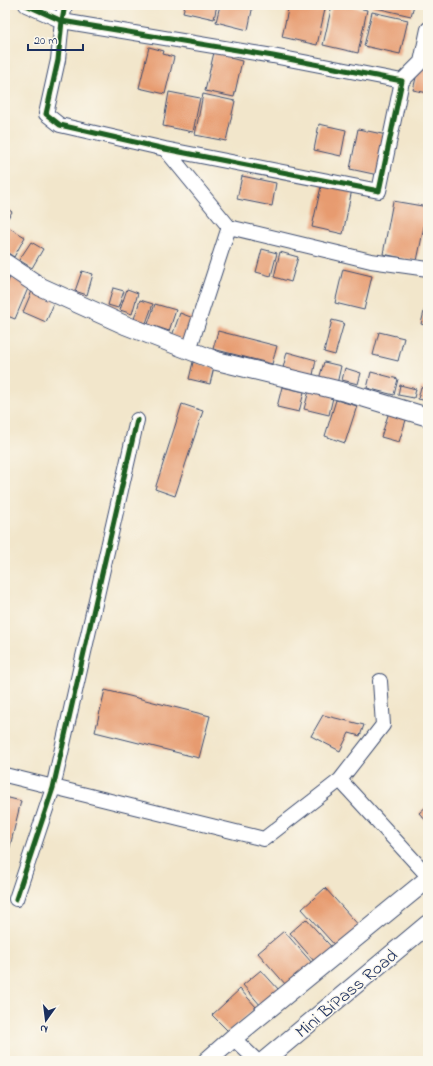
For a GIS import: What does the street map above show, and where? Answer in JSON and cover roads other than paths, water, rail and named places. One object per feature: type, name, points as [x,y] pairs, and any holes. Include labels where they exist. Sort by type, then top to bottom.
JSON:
[{"type":"street","points":[[26,5],[62,21],[273,56],[402,81]]},
{"type":"street","points":[[65,5],[58,60],[46,114],[60,125],[165,149],[379,191],[402,81],[421,62],[428,29]]},
{"type":"street","points":[[165,149],[228,227],[371,261],[428,269]]},
{"type":"street","points":[[189,350],[228,227]]},
{"type":"street","points":[[5,263],[41,287],[125,325],[218,361],[345,392],[428,417]]},
{"type":"street","points":[[16,899],[53,788],[137,420]]},
{"type":"street","points":[[5,775],[264,840],[340,780],[383,725],[380,681]]},
{"type":"street","points":[[207,1061],[428,878],[340,780]]},
{"type":"street","name":"Mini BiPass Road","points":[[264,1061],[428,924]]},
{"type":"street","points":[[233,1038],[257,1061]]}]
